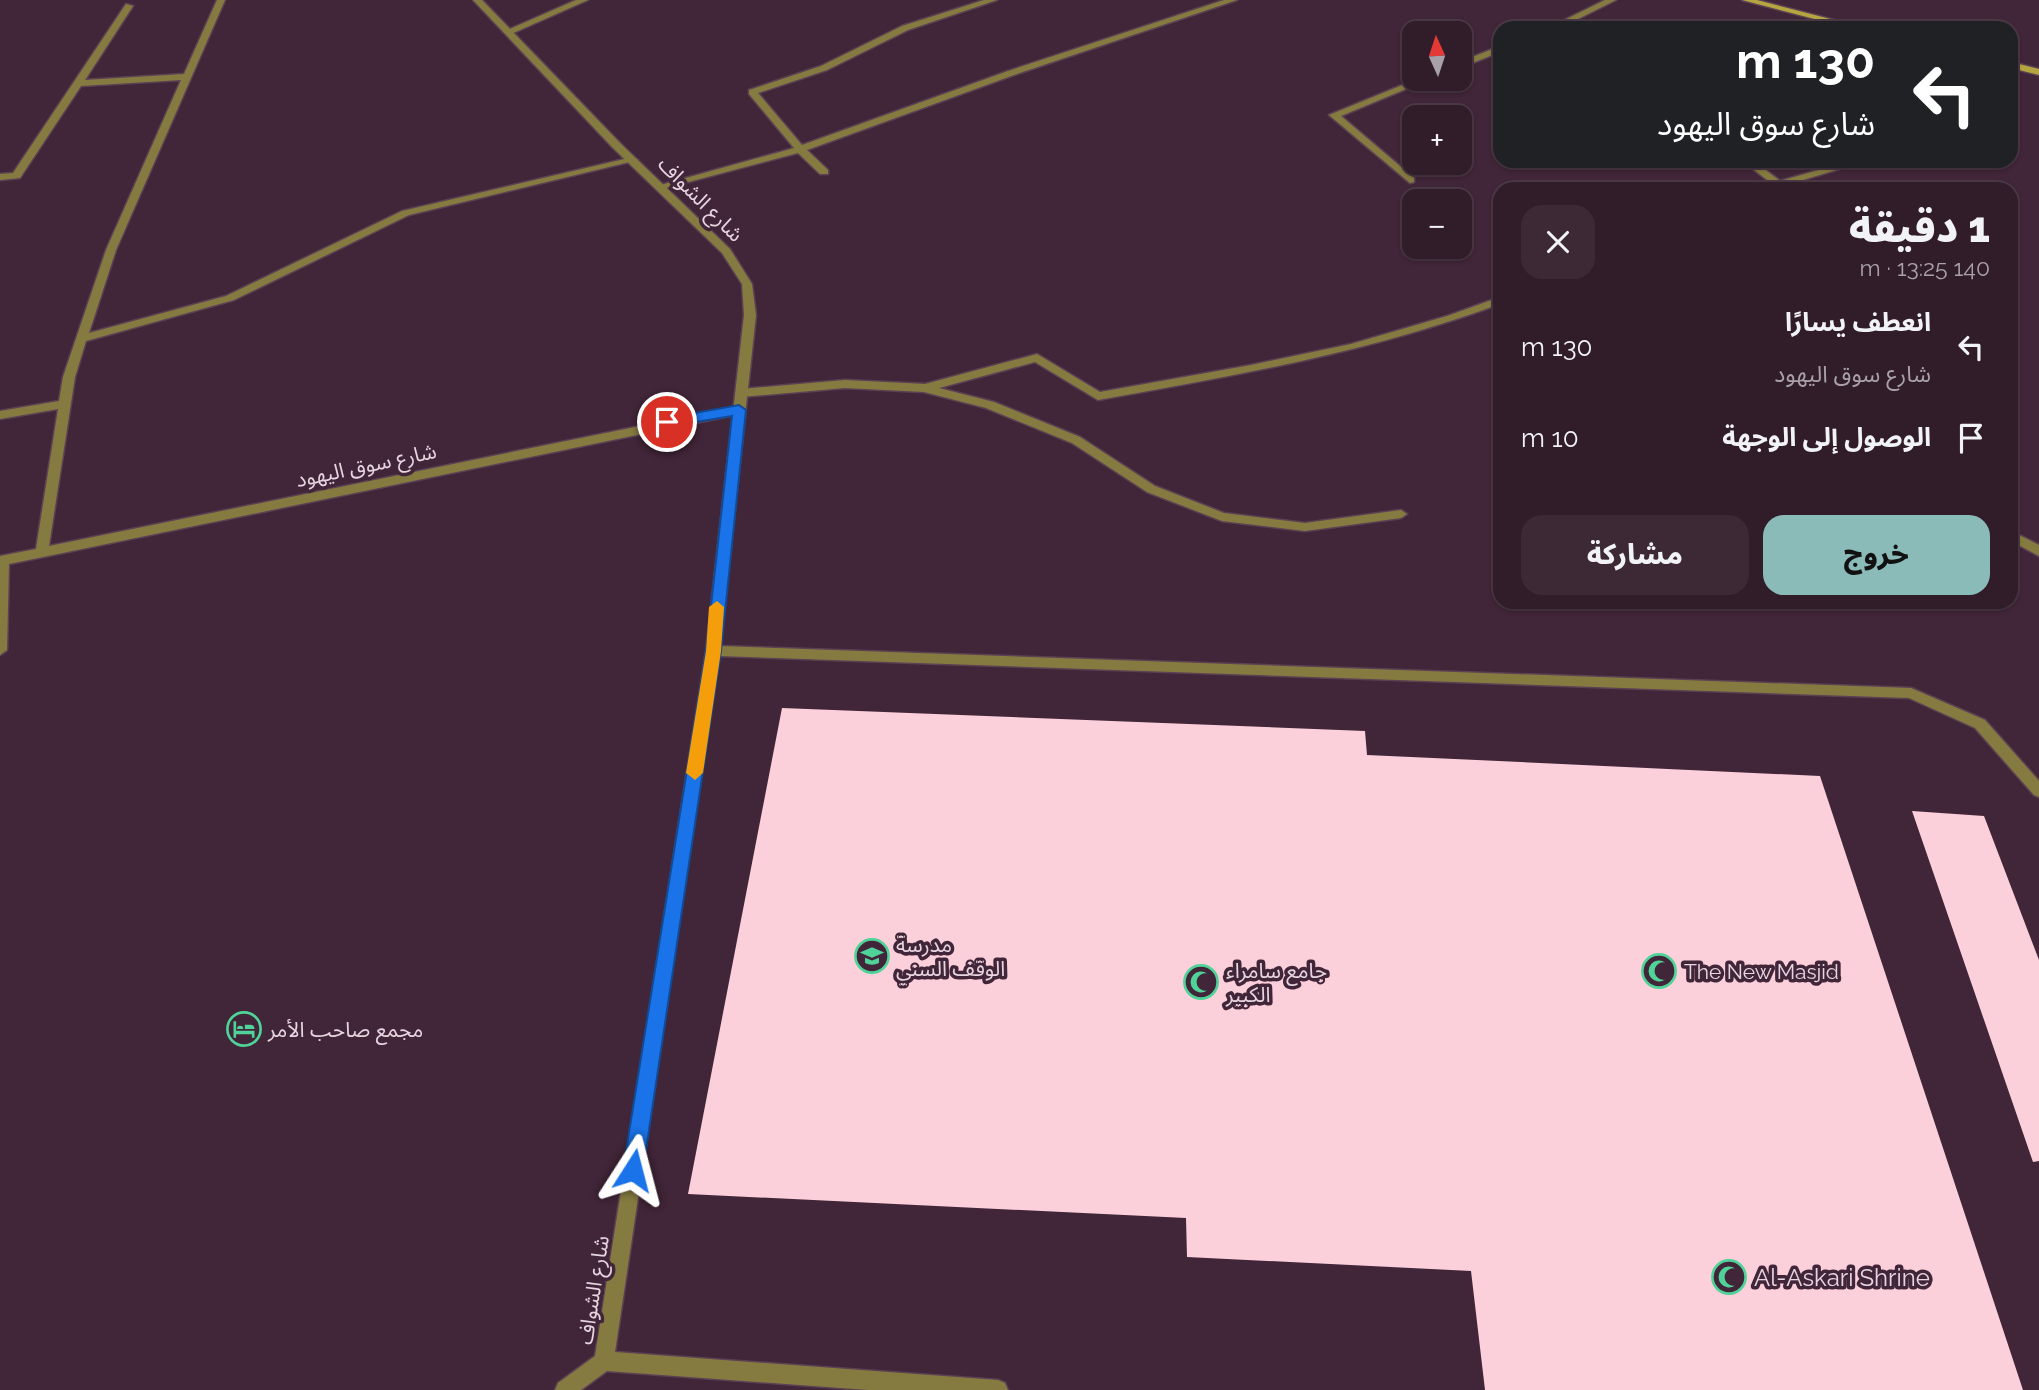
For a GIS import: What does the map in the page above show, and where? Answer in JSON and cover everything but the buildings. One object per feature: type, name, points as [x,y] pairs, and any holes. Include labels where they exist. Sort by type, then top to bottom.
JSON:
[{"type":"street","points":[[42,552],[69,377],[111,250],[221,0]]},
{"type":"street","name":"شارع الشواف","points":[[477,0],[726,251],[747,284],[750,315],[713,651],[604,1361]]},
{"type":"street","points":[[508,33],[584,0]]},
{"type":"street","points":[[824,172],[800,149],[752,92],[824,68],[905,28],[993,0]]},
{"type":"street","points":[[662,186],[800,149],[1011,73],[1233,0]]},
{"type":"street","points":[[1570,21],[1612,0]]},
{"type":"street","points":[[1746,0],[1832,21]]},
{"type":"street","points":[[0,177],[16,176],[129,6]]},
{"type":"street","points":[[1472,60],[1493,52]]},
{"type":"street","points":[[2018,68],[2039,72]]},
{"type":"street","points":[[78,83],[187,77]]},
{"type":"street","points":[[1402,88],[1334,115],[1410,180]]},
{"type":"street","points":[[82,339],[230,299],[406,213],[633,160]]},
{"type":"street","points":[[1757,168],[1775,182]]},
{"type":"street","points":[[1785,182],[1836,168]]},
{"type":"street","points":[[924,388],[1037,358],[1098,396],[1299,361],[1465,314],[1493,303]]},
{"type":"street","points":[[741,393],[845,384],[924,388],[990,405],[1076,440],[1152,489],[1222,517],[1305,527],[1401,514]]},
{"type":"street","points":[[0,415],[65,404]]},
{"type":"street","name":"شارع سوق اليهود","points":[[1,561],[739,410]]},
{"type":"street","points":[[2018,539],[2039,551]]},
{"type":"street","points":[[0,650],[1,561]]},
{"type":"street","points":[[713,651],[1911,693],[1980,724],[2039,791]]},
{"type":"street","points":[[565,1390],[604,1361],[998,1390]]},
{"type":"slow traffic","points":[[695,773],[717,607]]},
{"type":"place","name":"مدرسة الوقف السني","points":[[872,956]]},
{"type":"place","name":"The New Masjid","points":[[1659,971]]},
{"type":"place","name":"جامع سامراء الكبير","points":[[1201,982]]},
{"type":"place","name":"مجمع صاحب الأمر","points":[[244,1029]]},
{"type":"place","name":"Al-Askari Shrine","points":[[1729,1277]]},
{"type":"route","points":[[633,1170],[713,651],[739,410],[667,422]]}]
